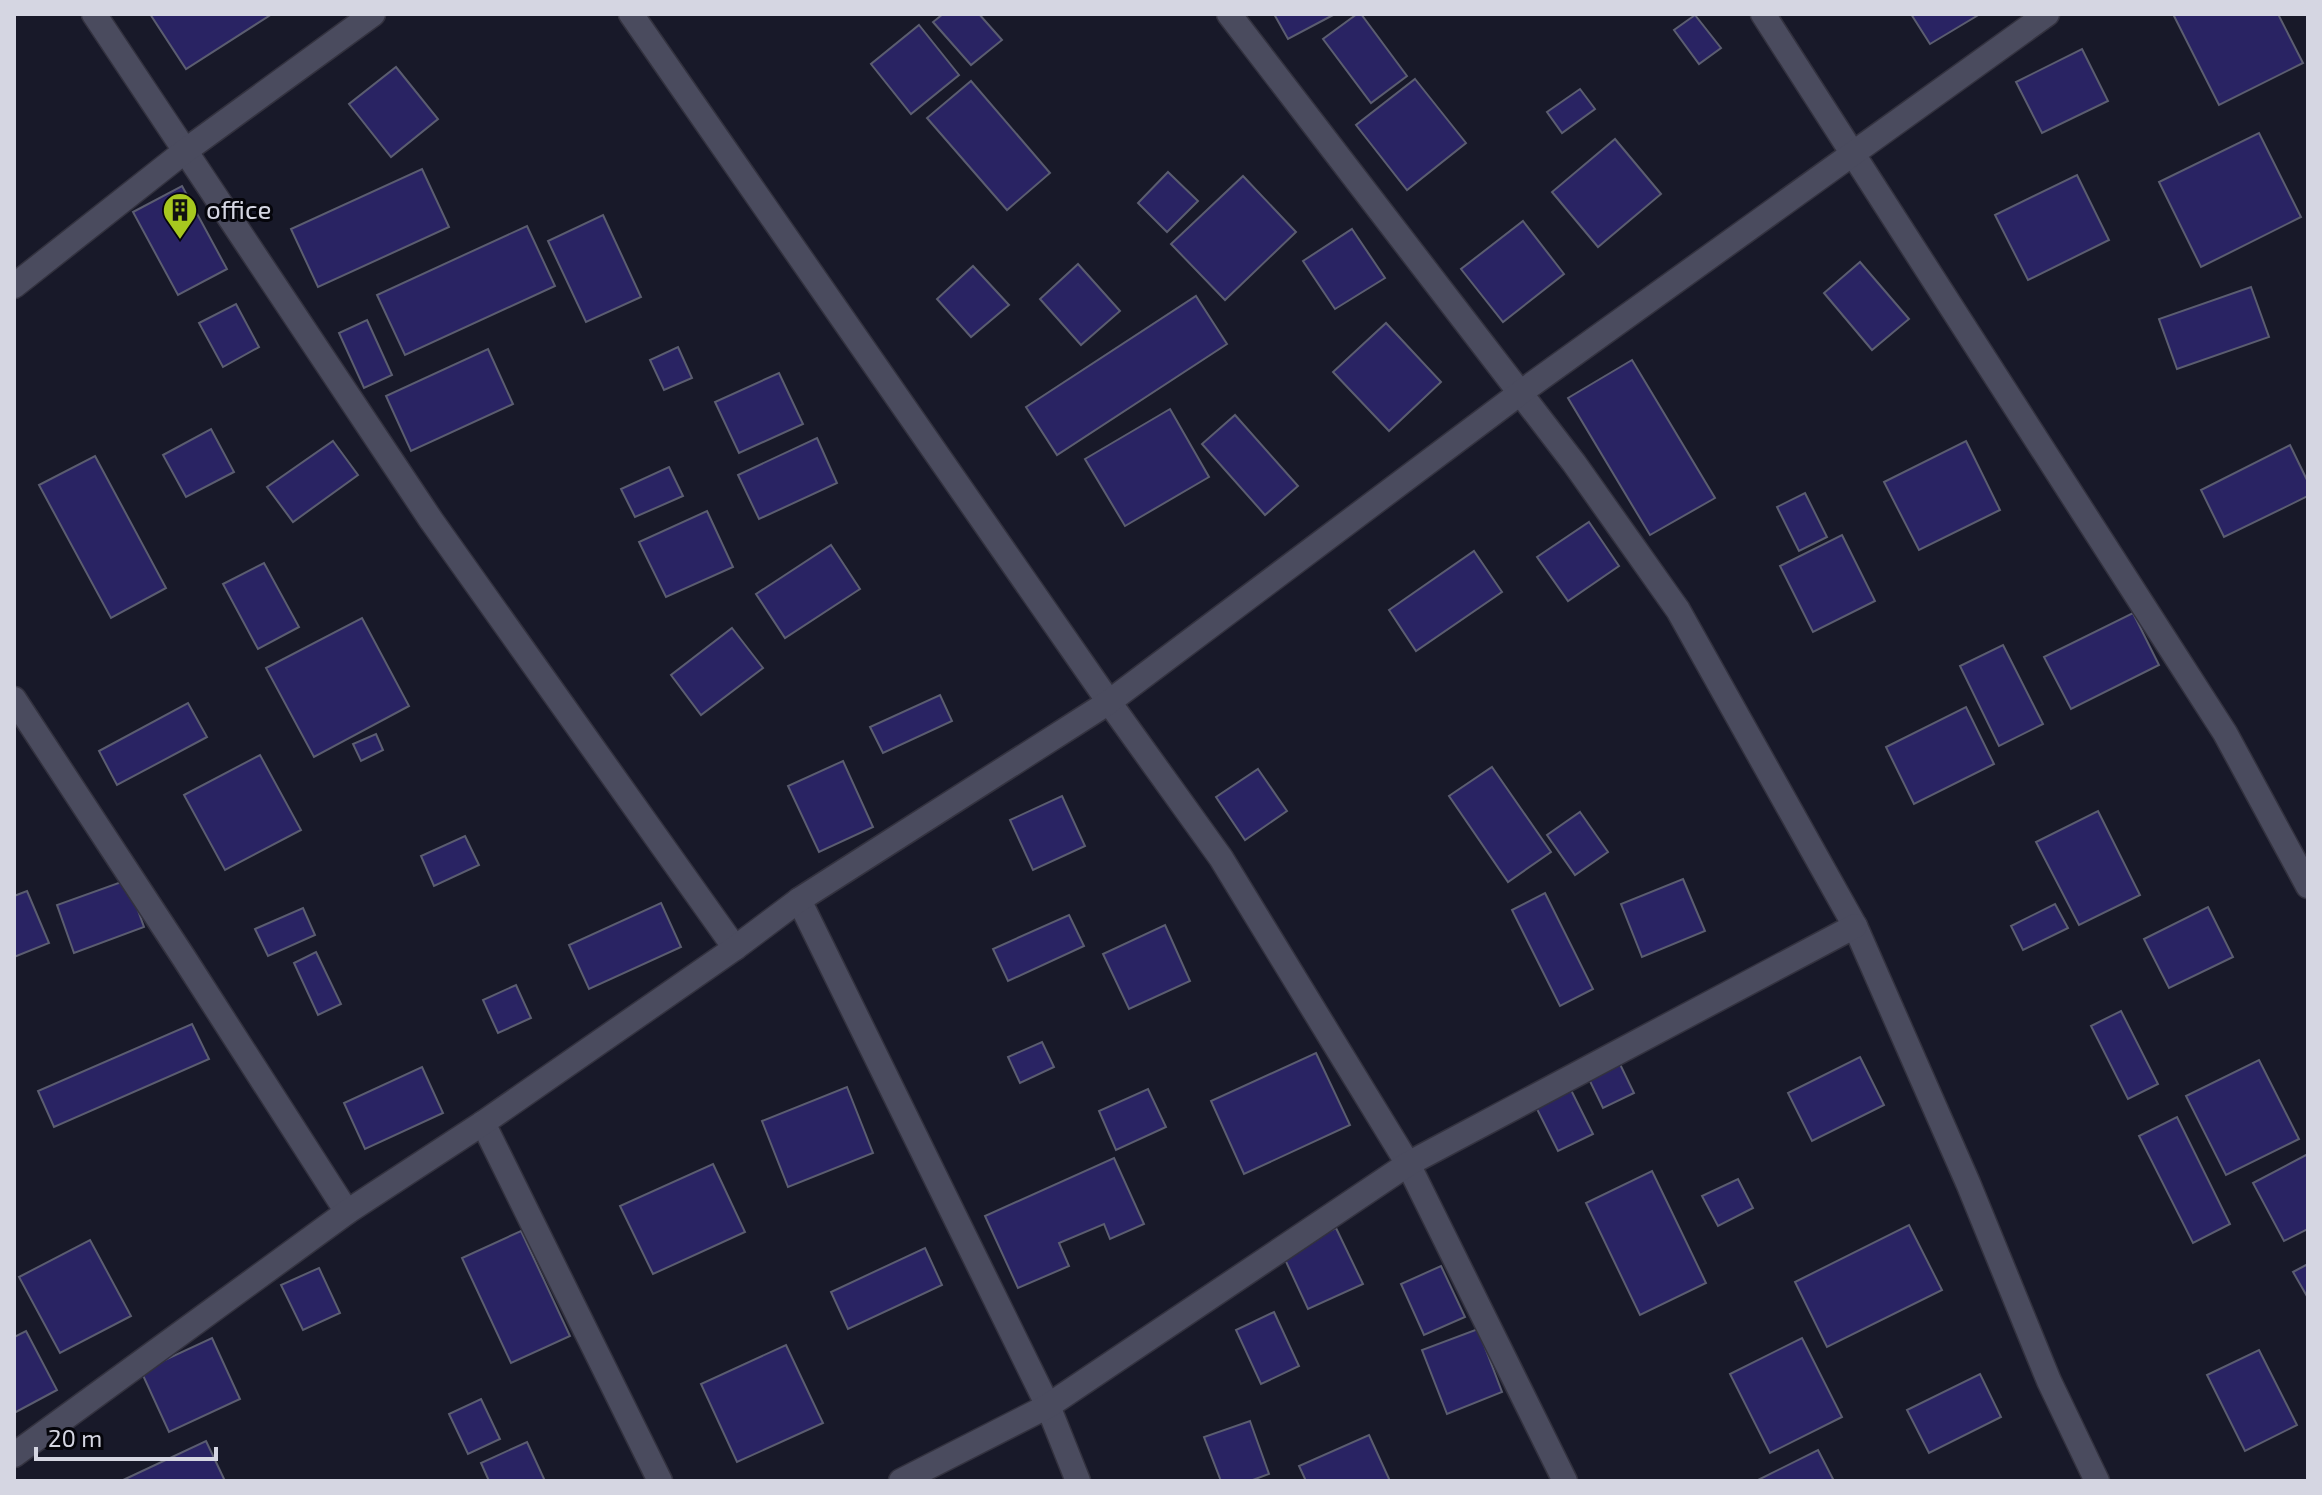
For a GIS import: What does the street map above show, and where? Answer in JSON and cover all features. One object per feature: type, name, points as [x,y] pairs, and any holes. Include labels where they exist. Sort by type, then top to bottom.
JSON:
[{"type":"street","points":[[94,14],[431,520],[735,948]]},
{"type":"street","points":[[14,286],[185,151],[373,14]]},
{"type":"street","points":[[631,14],[1109,702],[1221,858],[1408,1164],[1565,1481]]},
{"type":"street","points":[[1229,14],[1574,463],[1678,610],[1855,926],[1968,1183],[2049,1381],[2097,1481]]},
{"type":"street","points":[[1763,14],[2225,733],[2308,886]]},
{"type":"street","points":[[14,1455],[347,1212],[483,1123],[799,900],[1109,702],[1520,393],[2047,14]]},
{"type":"street","points":[[14,699],[347,1212]]},
{"type":"street","points":[[799,900],[1048,1406],[1078,1481]]},
{"type":"street","points":[[901,1481],[1048,1406],[1408,1164],[1855,926]]},
{"type":"street","points":[[483,1123],[660,1481]]},
{"type":"building","points":[[150,14],[272,14],[186,69]]},
{"type":"building","points":[[943,14],[979,14],[1002,40],[971,65],[933,22]]},
{"type":"building","points":[[1274,14],[1335,14],[1288,39]]},
{"type":"building","points":[[1361,14],[1407,76],[1371,103],[1323,39]]},
{"type":"building","points":[[1911,14],[1980,14],[1930,44]]},
{"type":"building","points":[[2173,14],[2278,14],[2303,63],[2219,105]]},
{"type":"building","points":[[1695,15],[1721,48],[1699,64],[1674,30]]},
{"type":"building","points":[[919,25],[959,75],[911,114],[871,64]]},
{"type":"building","points":[[2082,49],[2108,101],[2042,133],[2016,82]]},
{"type":"building","points":[[396,67],[438,119],[391,157],[349,104]]},
{"type":"building","points":[[1415,79],[1466,143],[1407,190],[1356,125]]},
{"type":"building","points":[[971,81],[1050,173],[1007,210],[927,118]]},
{"type":"building","points":[[1580,89],[1595,109],[1562,133],[1547,112]]},
{"type":"building","points":[[2259,133],[2301,217],[2201,267],[2159,182]]},
{"type":"building","points":[[1615,139],[1661,194],[1598,247],[1552,192]]},
{"type":"building","points":[[422,169],[449,227],[318,287],[291,229]]},
{"type":"building","points":[[1168,172],[1198,201],[1167,232],[1138,203]]},
{"type":"building","points":[[2077,175],[2109,240],[2028,280],[1995,215]]},
{"type":"building","points":[[1243,176],[1296,232],[1225,300],[1171,244]]},
{"type":"building","name":"office","points":[[182,186],[227,269],[178,295],[133,212]]},
{"type":"building","points":[[603,215],[641,297],[586,322],[548,241]]},
{"type":"building","points":[[1523,221],[1564,274],[1503,322],[1461,269]]},
{"type":"building","points":[[527,226],[555,286],[405,355],[377,295]]},
{"type":"building","points":[[1352,229],[1385,278],[1335,309],[1303,261]]},
{"type":"building","points":[[1860,262],[1909,319],[1872,350],[1824,293]]},
{"type":"building","points":[[1078,264],[1120,311],[1081,345],[1040,299]]},
{"type":"building","points":[[973,266],[1009,305],[971,337],[937,299]]},
{"type":"building","points":[[2251,287],[2269,337],[2177,369],[2159,319]]},
{"type":"building","points":[[1196,296],[1227,344],[1057,455],[1026,407]]},
{"type":"building","points":[[236,304],[259,347],[223,367],[199,323]]},
{"type":"building","points":[[367,320],[392,375],[364,388],[339,333]]},
{"type":"building","points":[[1386,323],[1441,382],[1389,431],[1333,372]]},
{"type":"building","points":[[678,347],[692,378],[664,390],[650,360]]},
{"type":"building","points":[[488,349],[513,404],[411,451],[386,396]]},
{"type":"building","points":[[1632,360],[1715,498],[1650,535],[1568,398]]},
{"type":"building","points":[[779,373],[803,424],[739,453],[715,402]]},
{"type":"building","points":[[1170,409],[1209,477],[1125,526],[1085,459]]},
{"type":"building","points":[[1235,415],[1298,486],[1265,515],[1202,444]]},
{"type":"building","points":[[211,429],[234,472],[186,497],[163,455]]},
{"type":"building","points":[[817,438],[837,483],[759,519],[738,475]]},
{"type":"building","points":[[333,441],[358,475],[293,522],[267,487]]},
{"type":"building","points":[[1966,441],[2000,510],[1919,550],[1884,482]]},
{"type":"building","points":[[2290,445],[2308,482],[2308,496],[2224,537],[2201,490]]},
{"type":"building","points":[[95,456],[166,588],[111,618],[39,485]]},
{"type":"building","points":[[669,467],[683,496],[635,517],[621,489]]},
{"type":"building","points":[[1805,493],[1827,537],[1799,551],[1777,507]]},
{"type":"building","points":[[707,511],[733,567],[666,597],[639,542]]},
{"type":"building","points":[[1589,522],[1619,566],[1568,601],[1537,557]]},
{"type":"building","points":[[1842,535],[1875,601],[1813,632],[1780,566]]},
{"type":"building","points":[[831,545],[860,589],[785,638],[756,594]]},
{"type":"building","points":[[1474,551],[1502,592],[1416,651],[1389,610]]},
{"type":"building","points":[[264,563],[299,627],[258,649],[223,584]]},
{"type":"building","points":[[2133,613],[2159,665],[2071,709],[2044,657]]},
{"type":"building","points":[[362,618],[409,706],[314,757],[266,668]]},
{"type":"building","points":[[732,628],[763,668],[701,715],[671,675]]},
{"type":"building","points":[[2003,645],[2043,724],[1999,746],[1960,666]]},
{"type":"building","points":[[940,695],[952,721],[883,753],[870,727]]},
{"type":"building","points":[[188,703],[207,737],[117,785],[99,751]]},
{"type":"building","points":[[1966,707],[1994,764],[1914,804],[1886,747]]},
{"type":"building","points":[[376,734],[383,750],[361,761],[353,744]]},
{"type":"building","points":[[260,755],[301,830],[225,870],[184,795]]},
{"type":"building","points":[[843,761],[873,827],[819,852],[788,786]]},
{"type":"building","points":[[1492,767],[1551,852],[1508,882],[1449,796]]},
{"type":"building","points":[[1258,769],[1287,811],[1245,840],[1216,797]]},
{"type":"building","points":[[1062,796],[1085,846],[1033,870],[1010,820]]},
{"type":"building","points":[[2098,811],[2140,895],[2079,925],[2036,842]]},
{"type":"building","points":[[1580,812],[1608,852],[1575,875],[1547,835]]},
{"type":"building","points":[[465,836],[479,865],[434,886],[421,856]]},
{"type":"building","points":[[1683,879],[1705,931],[1642,957],[1621,904]]},
{"type":"building","points":[[127,880],[144,927],[74,953],[57,905]]},
{"type":"building","points":[[27,891],[49,943],[14,957],[14,896]]},
{"type":"building","points":[[1545,893],[1593,989],[1560,1006],[1512,910]]},
{"type":"building","points":[[661,903],[681,947],[589,989],[569,945]]},
{"type":"building","points":[[2055,904],[2068,928],[2023,950],[2011,926]]},
{"type":"building","points":[[2208,907],[2233,957],[2169,988],[2144,939]]},
{"type":"building","points":[[303,908],[315,935],[268,956],[255,929]]},
{"type":"building","points":[[1069,915],[1084,946],[1008,981],[993,949]]},
{"type":"building","points":[[1165,925],[1190,981],[1129,1009],[1103,954]]},
{"type":"building","points":[[316,952],[341,1004],[318,1015],[294,963]]},
{"type":"building","points":[[516,985],[531,1018],[498,1033],[483,1000]]},
{"type":"building","points":[[2121,1011],[2158,1084],[2128,1099],[2091,1026]]},
{"type":"building","points":[[192,1024],[209,1059],[54,1127],[38,1091]]},
{"type":"building","points":[[1042,1042],[1054,1067],[1020,1083],[1008,1057]]},
{"type":"building","points":[[1316,1053],[1350,1125],[1244,1174],[1211,1101]]},
{"type":"building","points":[[1860,1057],[1884,1105],[1812,1141],[1788,1093]]},
{"type":"building","points":[[1617,1058],[1634,1093],[1603,1108],[1586,1073]]},
{"type":"building","points":[[2259,1060],[2299,1139],[2226,1175],[2186,1096]]},
{"type":"building","points":[[422,1067],[443,1113],[365,1149],[344,1103]]},
{"type":"building","points":[[847,1087],[873,1153],[788,1187],[762,1121]]},
{"type":"building","points":[[1148,1089],[1166,1127],[1116,1150],[1099,1111]]},
{"type":"building","points":[[1571,1090],[1593,1134],[1558,1151],[1536,1107]]},
{"type":"building","points":[[2177,1117],[2230,1224],[2193,1243],[2139,1136]]},
{"type":"building","points":[[2308,1154],[2308,1229],[2284,1241],[2253,1183]]},
{"type":"building","points":[[1114,1158],[1144,1224],[1110,1239],[1104,1224],[1059,1243],[1069,1266],[1018,1288],[985,1216]]},
{"type":"building","points":[[713,1164],[745,1232],[653,1274],[620,1206]]},
{"type":"building","points":[[1652,1171],[1706,1283],[1640,1315],[1586,1203]]},
{"type":"building","points":[[1738,1179],[1753,1208],[1718,1226],[1702,1196]]},
{"type":"building","points":[[1909,1225],[1942,1290],[1827,1347],[1795,1282]]},
{"type":"building","points":[[1336,1228],[1363,1284],[1308,1309],[1282,1253]]},
{"type":"building","points":[[521,1231],[570,1336],[511,1363],[462,1258]]},
{"type":"building","points":[[90,1240],[131,1316],[60,1353],[19,1277]]},
{"type":"building","points":[[925,1248],[942,1285],[848,1329],[831,1292]]},
{"type":"building","points":[[2308,1264],[2308,1298],[2293,1272]]},
{"type":"building","points":[[1441,1266],[1465,1317],[1424,1335],[1401,1284]]},
{"type":"building","points":[[319,1268],[340,1313],[303,1330],[281,1285]]},
{"type":"building","points":[[1274,1312],[1299,1366],[1261,1384],[1236,1330]]},
{"type":"building","points":[[1478,1329],[1502,1392],[1447,1414],[1422,1350]]},
{"type":"building","points":[[26,1331],[57,1390],[14,1413],[14,1337]]},
{"type":"building","points":[[212,1338],[240,1399],[169,1432],[141,1371]]},
{"type":"building","points":[[1802,1338],[1842,1417],[1770,1453],[1730,1374]]},
{"type":"building","points":[[786,1345],[823,1423],[737,1462],[701,1384]]},
{"type":"building","points":[[2259,1350],[2297,1425],[2245,1451],[2207,1375]]},
{"type":"building","points":[[1980,1374],[2001,1417],[1929,1453],[1907,1410]]},
{"type":"building","points":[[481,1399],[500,1439],[468,1454],[449,1414]]},
{"type":"building","points":[[1250,1421],[1269,1474],[1250,1481],[1221,1481],[1204,1437]]},
{"type":"building","points":[[1369,1435],[1390,1481],[1306,1481],[1299,1466]]},
{"type":"building","points":[[206,1441],[225,1481],[121,1481]]},
{"type":"building","points":[[527,1442],[545,1481],[489,1481],[481,1463]]},
{"type":"building","points":[[1818,1450],[1834,1481],[1756,1481]]},
{"type":"place","name":"office","points":[[180,241]]}]
